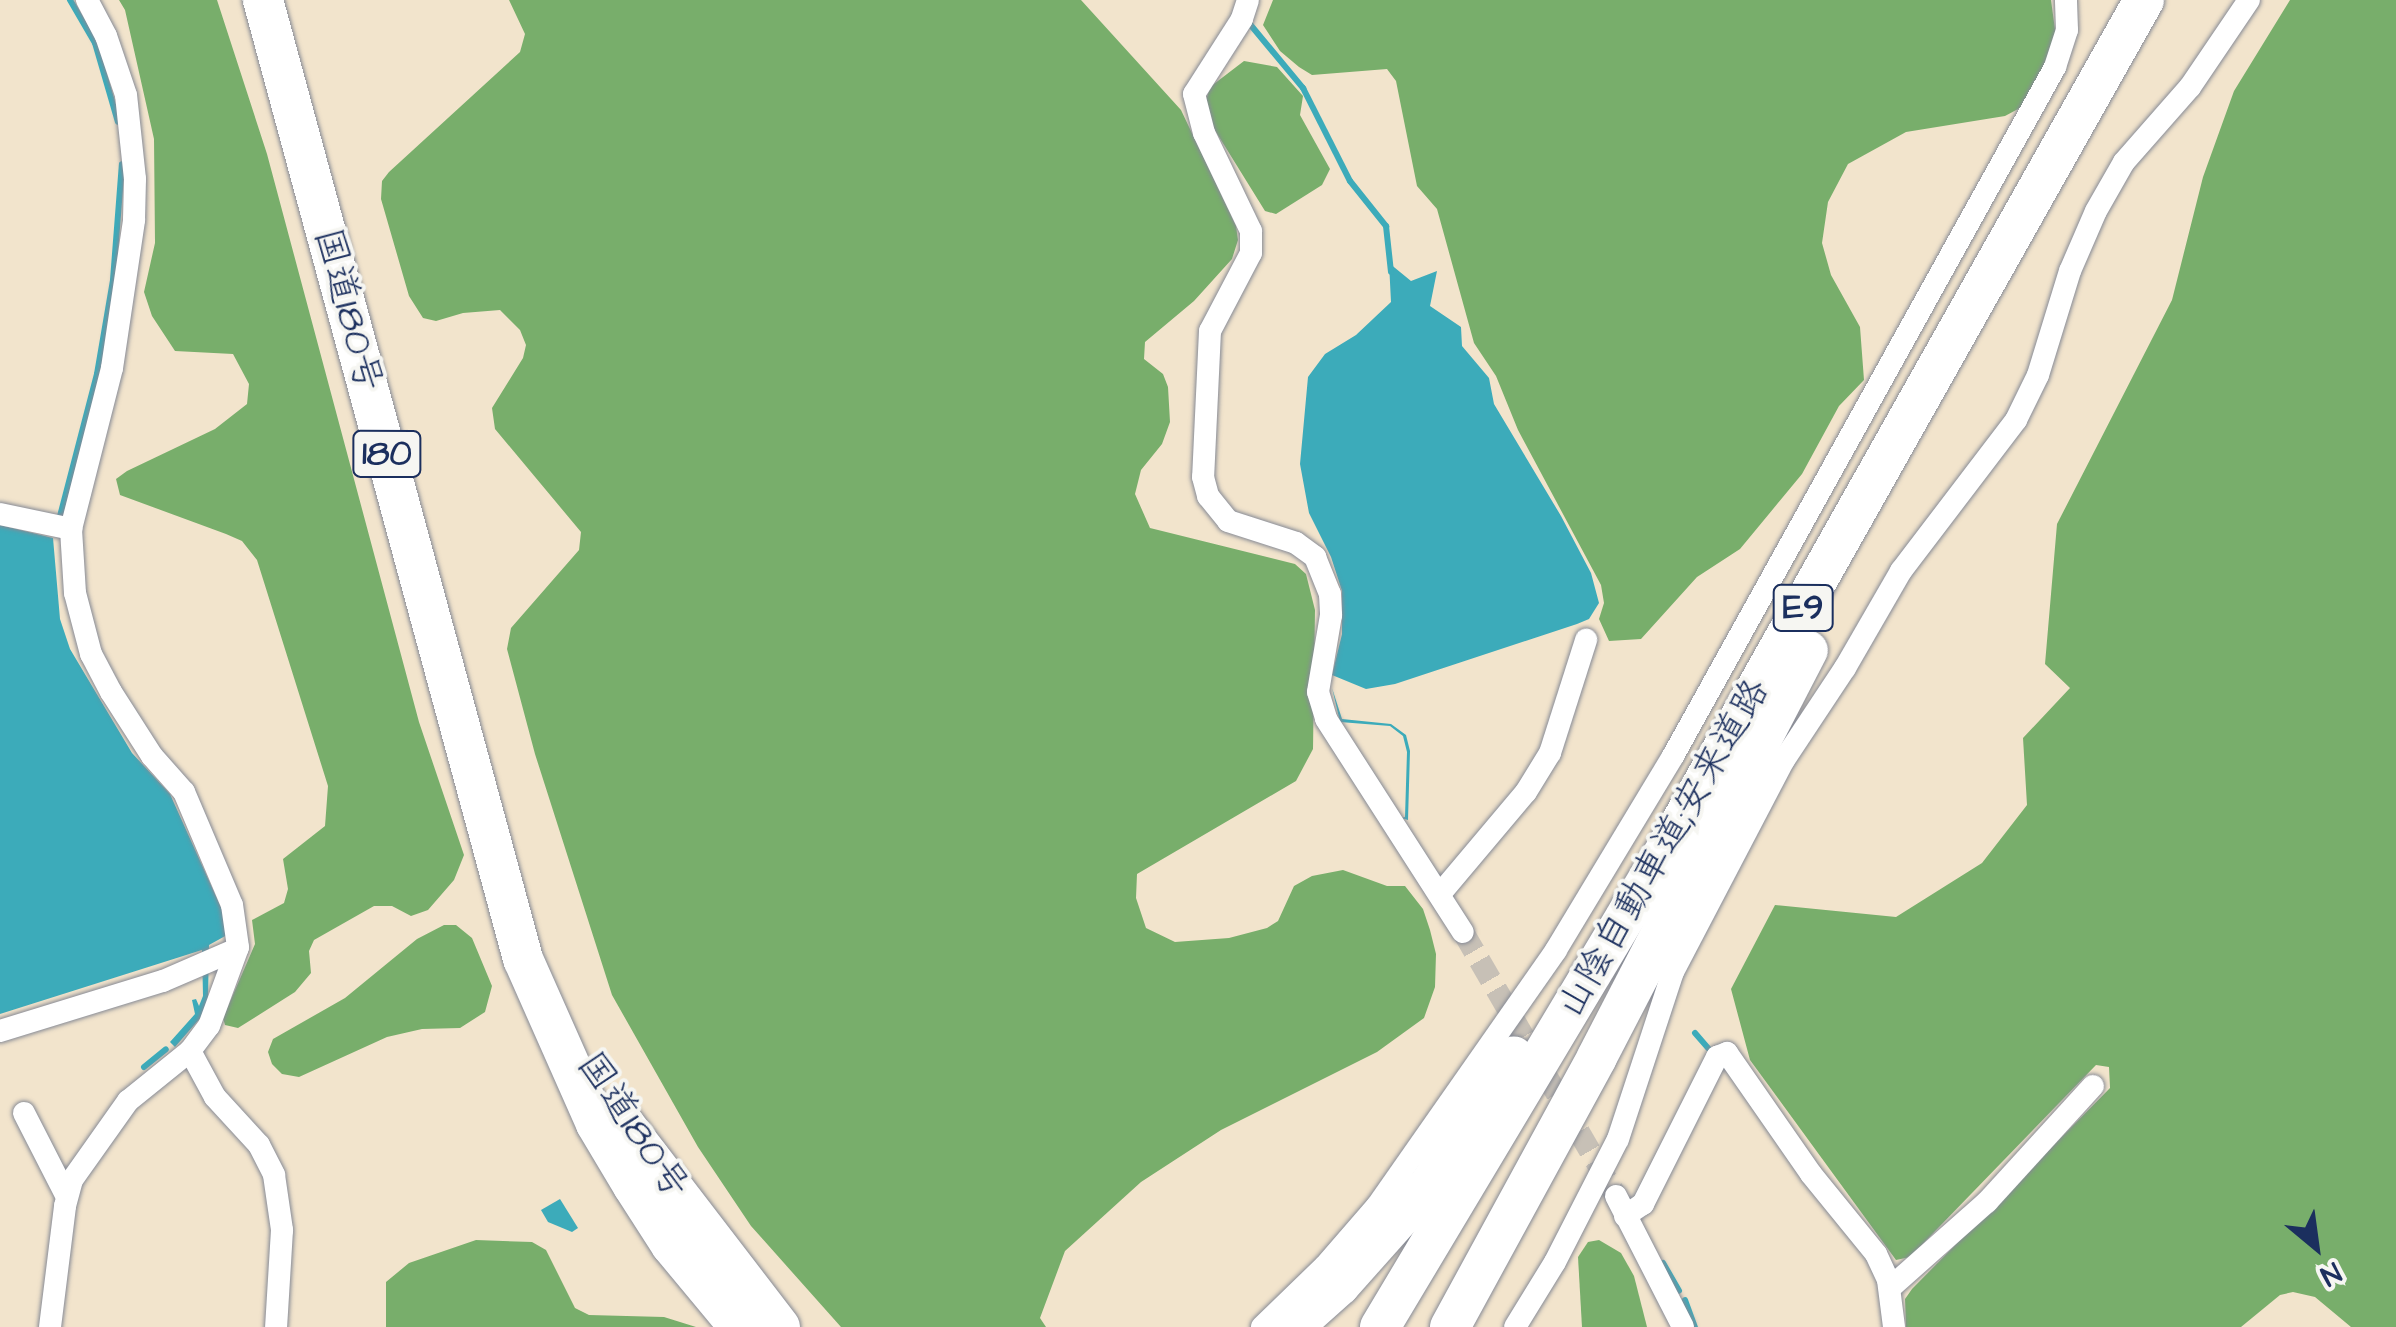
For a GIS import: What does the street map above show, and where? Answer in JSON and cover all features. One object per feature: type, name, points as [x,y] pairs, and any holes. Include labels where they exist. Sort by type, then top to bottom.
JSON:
[{"type":"highway","name":"国道180号","points":[[263,0],[523,959],[596,1124],[671,1244],[738,1327]]},
{"type":"highway","name":"山陰自動車道;安来道路","points":[[1380,1327],[1666,849],[2144,0]]},
{"type":"highway","points":[[1450,1327],[1754,758],[1948,353]]},
{"type":"highway","points":[[1293,1327],[1340,1285],[1429,1184],[1548,1004],[1806,586],[1851,524]]},
{"type":"highway","name":"国道180号","points":[[510,909],[618,1115],[780,1327]]},
{"type":"street","points":[[50,1327],[67,1197],[89,1153],[128,1101],[190,1051],[209,1026],[238,950],[227,891],[184,792],[130,723],[91,654],[75,593],[71,529],[112,368],[134,220],[134,148],[126,96],[106,36],[87,0]]},
{"type":"street","points":[[1248,0],[1242,20],[1194,94],[1204,133],[1251,231],[1251,252],[1210,331],[1203,476],[1208,496],[1228,522],[1296,543],[1315,557],[1331,605],[1318,692],[1326,719],[1463,932]]},
{"type":"street","points":[[1262,1327],[1326,1266],[1377,1206],[1556,950],[1674,756],[2055,67],[2067,30],[2066,0]]},
{"type":"street","points":[[1515,1327],[1555,1262],[1618,1139],[1673,972],[1784,760],[1845,668],[1901,571],[2016,420],[2038,375],[2070,271],[2096,211],[2124,162],[2190,87],[2250,0]]},
{"type":"street","points":[[0,514],[71,529]]},
{"type":"street","points":[[1440,894],[1526,792],[1550,753],[1571,698],[1586,640]]},
{"type":"street","points":[[0,1031],[238,950]]},
{"type":"street","points":[[190,1051],[215,1097],[260,1145],[274,1174],[282,1230],[276,1327]]},
{"type":"street","points":[[1683,1327],[1621,1206],[1643,1204],[1723,1052],[1738,1065],[1811,1174],[1866,1240],[1890,1288],[1894,1327]]},
{"type":"street","points":[[1890,1288],[1987,1202],[2092,1086]]},
{"type":"street","points":[[24,1112],[67,1197]]},
{"type":"green space","points":[[119,0],[217,0],[267,154],[419,722],[464,855],[454,880],[428,910],[411,916],[392,906],[374,906],[314,940],[309,951],[311,973],[295,992],[238,1028],[225,1025],[223,1018],[255,944],[252,920],[284,903],[288,889],[283,859],[325,826],[328,786],[257,560],[242,541],[120,495],[116,479],[215,429],[247,404],[249,384],[233,354],[175,351],[152,316],[144,292],[155,243],[154,139],[125,10]]},
{"type":"green space","points":[[509,0],[1081,0],[1181,110],[1236,226],[1238,240],[1232,259],[1194,301],[1145,342],[1144,359],[1163,374],[1168,387],[1170,422],[1162,444],[1141,470],[1135,494],[1150,528],[1295,564],[1306,574],[1315,610],[1313,749],[1296,781],[1137,874],[1136,898],[1146,928],[1175,942],[1229,938],[1267,928],[1278,921],[1294,886],[1312,876],[1343,870],[1387,886],[1405,886],[1423,909],[1430,930],[1436,954],[1435,987],[1424,1018],[1377,1052],[1221,1130],[1141,1182],[1065,1251],[1040,1318],[1046,1327],[841,1327],[751,1226],[698,1147],[612,995],[535,754],[507,649],[511,628],[579,550],[581,532],[495,429],[492,408],[523,358],[526,345],[520,330],[500,310],[463,313],[436,321],[423,318],[409,296],[381,199],[382,181],[389,172],[520,52],[525,34]]},
{"type":"green space","points":[[1273,0],[2051,0],[2056,37],[2047,69],[2020,108],[2005,116],[1906,132],[1848,164],[1828,202],[1822,243],[1831,275],[1860,327],[1864,380],[1839,406],[1802,474],[1740,549],[1697,577],[1641,639],[1609,641],[1599,619],[1604,603],[1601,585],[1518,430],[1496,376],[1474,343],[1437,209],[1417,186],[1396,81],[1387,69],[1312,75],[1299,67],[1280,51],[1263,25]]},
{"type":"green space","points":[[2290,0],[2396,0],[2396,1327],[2351,1327],[2315,1297],[2293,1292],[2280,1295],[2241,1327],[1906,1327],[1905,1299],[1912,1289],[2110,1088],[2109,1067],[2096,1065],[1910,1257],[1896,1260],[1750,1060],[1731,989],[1775,905],[1896,917],[1982,863],[2027,805],[2023,738],[2070,688],[2045,664],[2057,524],[2172,300],[2203,177],[2234,91]]},
{"type":"green space","points":[[1244,61],[1277,67],[1303,96],[1300,115],[1330,169],[1322,185],[1276,214],[1265,211],[1203,111],[1210,87]]},
{"type":"green space","points":[[444,925],[456,925],[472,938],[492,986],[485,1012],[460,1028],[422,1029],[387,1037],[299,1077],[282,1074],[272,1064],[268,1052],[273,1039],[345,998],[417,939]]},
{"type":"green space","points":[[476,1240],[532,1242],[546,1250],[575,1308],[589,1315],[664,1317],[696,1327],[386,1327],[386,1282],[409,1263]]},
{"type":"green space","points":[[1599,1240],[1621,1253],[1634,1276],[1647,1327],[1582,1327],[1578,1257],[1588,1242]]},
{"type":"water","points":[[1389,263],[1411,281],[1437,271],[1430,306],[1461,327],[1462,346],[1489,378],[1494,404],[1561,516],[1591,573],[1599,603],[1589,619],[1577,624],[1395,684],[1366,689],[1332,675],[1342,634],[1342,591],[1331,557],[1309,513],[1300,464],[1308,377],[1325,354],[1356,335],[1391,302]]},
{"type":"water","points":[[0,525],[53,538],[60,619],[70,649],[132,753],[170,794],[223,912],[227,935],[209,945],[208,998],[202,1016],[175,1047],[170,1042],[195,1014],[192,1000],[196,999],[199,1006],[203,996],[202,950],[0,1014]]},
{"type":"water","points":[[1332,688],[1342,719],[1391,724],[1406,735],[1410,751],[1408,820],[1401,818],[1405,817],[1407,752],[1403,736],[1390,726],[1340,722]]},
{"type":"water","points":[[560,1199],[578,1228],[572,1232],[548,1222],[541,1210]]},
{"type":"waterway","points":[[70,0],[95,43],[118,122]]},
{"type":"waterway","points":[[1249,23],[1303,88],[1350,181],[1386,226],[1391,272]]},
{"type":"waterway","points":[[59,520],[97,374],[113,280],[122,164]]},
{"type":"waterway","points":[[1695,1033],[1708,1048]]},
{"type":"waterway","points":[[144,1067],[166,1049]]},
{"type":"waterway","points":[[1663,1263],[1679,1291]]},
{"type":"waterway","points":[[1685,1300],[1695,1327]]},
{"type":"tunnel","points":[[1463,932],[1616,1196]]}]
